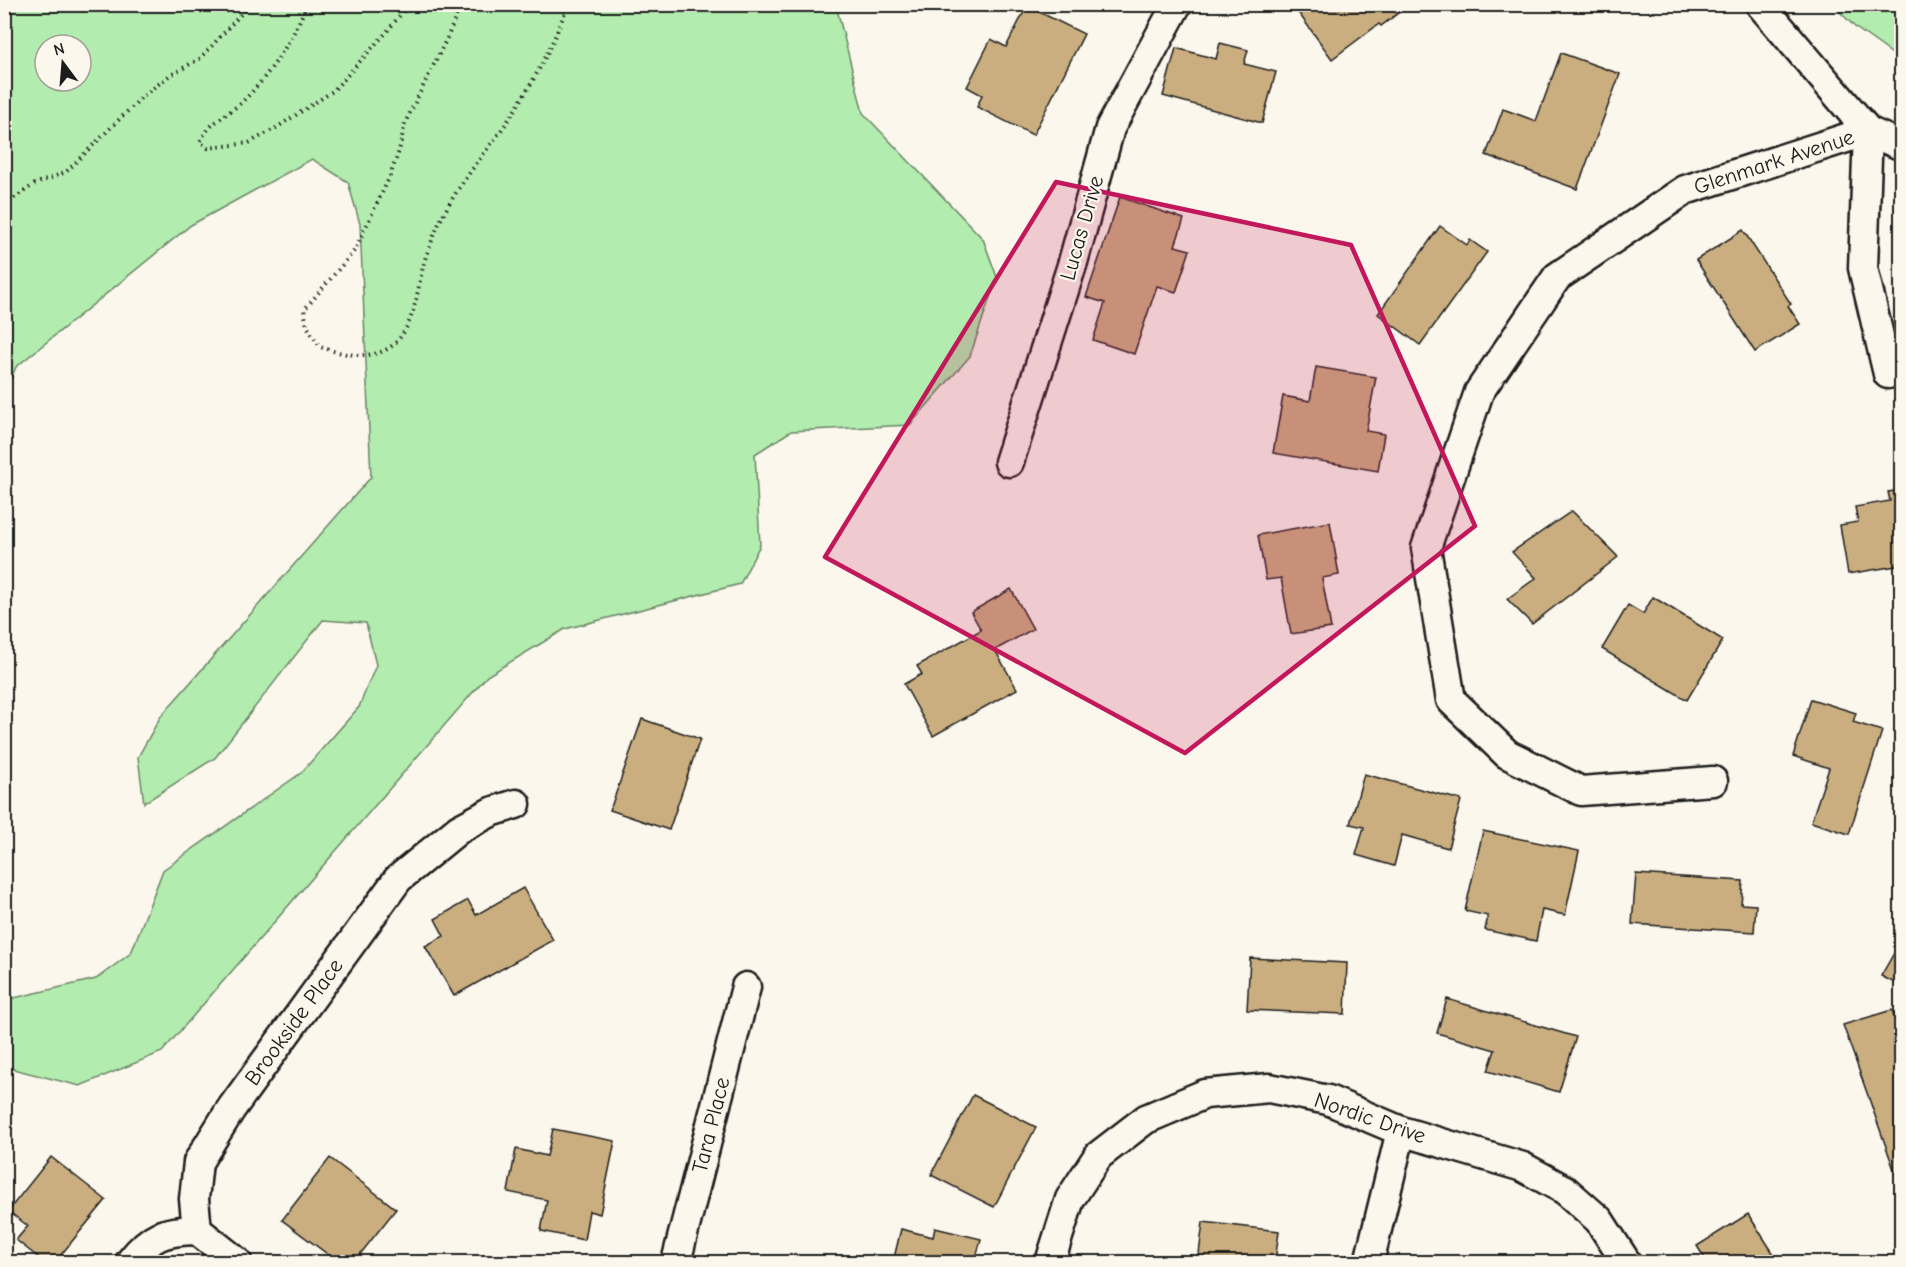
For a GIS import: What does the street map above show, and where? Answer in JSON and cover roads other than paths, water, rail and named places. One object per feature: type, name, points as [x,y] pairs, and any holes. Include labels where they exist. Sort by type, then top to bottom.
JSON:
[{"type":"street","name":"Lucas Drive","points":[[1009,462],[1073,262],[1110,128],[1177,4]]},
{"type":"street","points":[[1760,4],[1868,131],[1863,268],[1888,374]]},
{"type":"street","name":"Glenmark Avenue","points":[[1713,781],[1581,791],[1507,754],[1451,700],[1426,548],[1479,392],[1557,277],[1685,190],[1868,131],[1902,146]]},
{"type":"street","name":"Brookside Place","points":[[197,1230],[194,1199],[198,1162],[231,1109],[398,879],[459,829],[491,812],[516,804]]},
{"type":"street","name":"Tara Place","points":[[676,1263],[746,987]]},
{"type":"street","name":"Nordic Drive","points":[[1050,1263],[1070,1199],[1098,1156],[1146,1119],[1205,1094],[1269,1088],[1328,1100],[1401,1131],[1523,1167],[1565,1190],[1599,1220],[1626,1263]]},
{"type":"street","points":[[1369,1263],[1401,1131]]},
{"type":"street","points":[[130,1263],[148,1241],[173,1231],[197,1230],[237,1263]]}]
